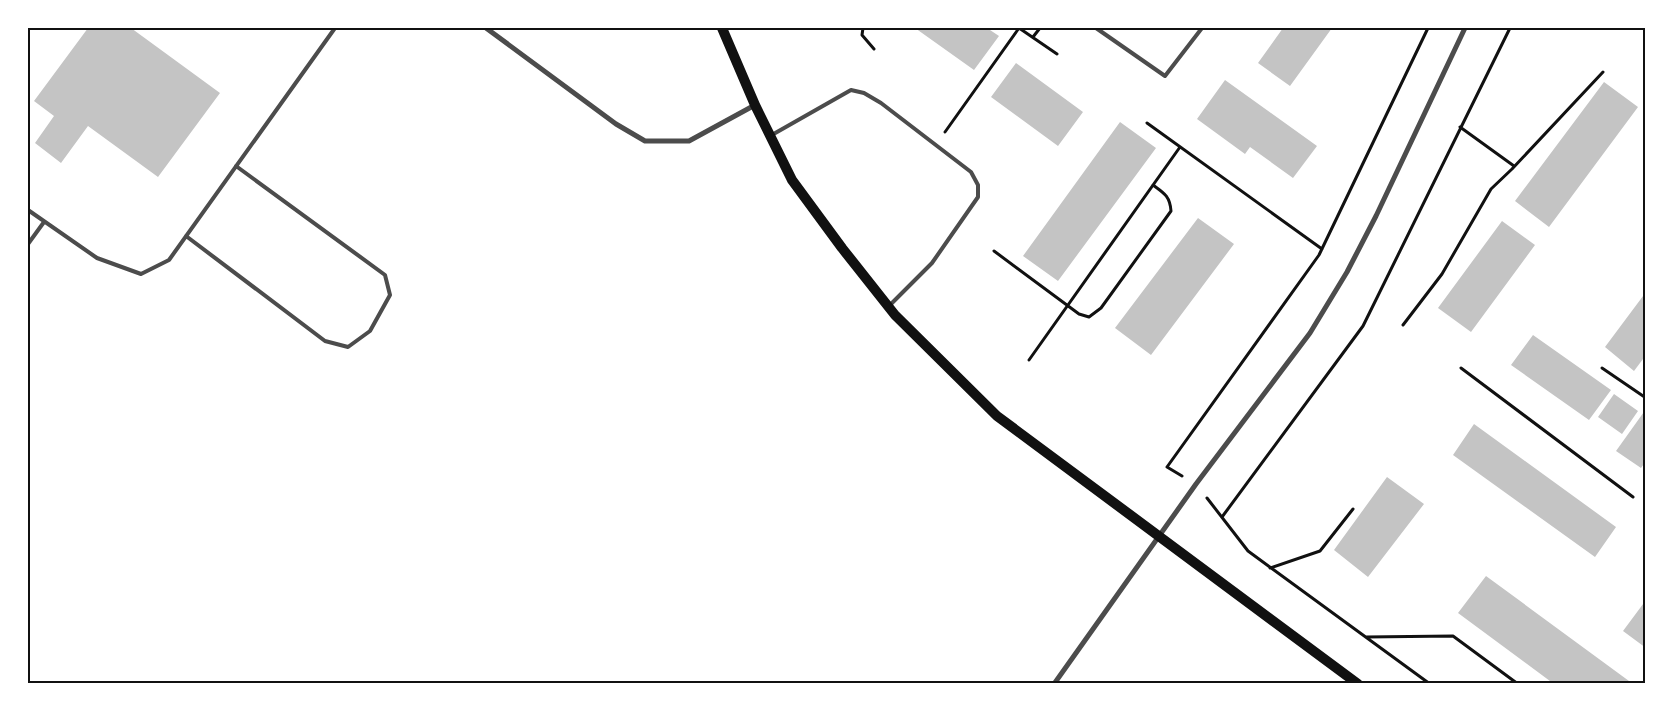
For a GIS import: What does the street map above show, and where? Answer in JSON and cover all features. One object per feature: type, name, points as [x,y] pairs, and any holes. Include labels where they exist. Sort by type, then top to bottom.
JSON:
[{"type":"main road","points":[[722,28],[755,105],[792,180],[888,307],[997,416],[1358,684]]},
{"type":"street","points":[[486,28],[616,124],[645,140],[689,140],[755,105]]},
{"type":"street","points":[[1054,684],[1196,484],[1310,332],[1347,272],[1376,216],[1465,28]]},
{"type":"lane","points":[[28,210],[97,258],[141,274],[169,260],[335,28]]},
{"type":"lane","points":[[1096,28],[1165,76],[1202,28]]},
{"type":"lane","points":[[770,136],[851,90],[864,93],[880,103],[971,172],[978,185],[978,197],[932,263],[888,307]]},
{"type":"lane","points":[[186,236],[325,340],[348,347],[370,331],[390,295],[384,275],[236,166]]},
{"type":"lane","points":[[28,244],[44,222]]},
{"type":"path","points":[[863,28],[862,35],[874,49]]},
{"type":"path","points":[[936,145],[1019,28],[1057,54]]},
{"type":"path","points":[[1033,38],[1040,28]]},
{"type":"path","points":[[1428,28],[1319,255],[1167,467],[1196,484],[1248,551],[1430,684]]},
{"type":"path","points":[[1222,517],[1363,326],[1510,28]]},
{"type":"path","points":[[1403,325],[1442,274],[1491,189],[1602,72]]},
{"type":"path","points":[[1147,122],[1322,249]]},
{"type":"path","points":[[1460,127],[1514,166]]},
{"type":"path","points":[[1029,360],[1180,147]]},
{"type":"path","points":[[994,251],[1067,306],[1079,314],[1090,317],[1101,308],[1171,211],[1170,202],[1153,185]]},
{"type":"path","points":[[1460,368],[1633,497]]},
{"type":"path","points":[[1602,368],[1646,398]]},
{"type":"path","points":[[1270,568],[1320,551],[1354,509]]},
{"type":"path","points":[[1366,637],[1454,636],[1518,684]]},
{"type":"building","points":[[88,28],[131,28],[220,93],[158,177],[88,126],[61,163],[35,143],[54,116],[34,101]]},
{"type":"building","points":[[915,28],[987,28],[999,36],[974,70]]},
{"type":"building","points":[[1283,28],[1332,28],[1290,86],[1258,63]]},
{"type":"building","points":[[1016,63],[1083,112],[1058,146],[991,97]]},
{"type":"building","points":[[1225,80],[1317,146],[1293,178],[1250,147],[1245,154],[1197,119]]},
{"type":"building","points":[[1604,82],[1638,107],[1549,227],[1515,201]]},
{"type":"building","points":[[1120,122],[1156,148],[1058,281],[1023,256]]},
{"type":"building","points":[[1198,218],[1234,244],[1151,355],[1115,328]]},
{"type":"building","points":[[1502,221],[1535,245],[1471,332],[1438,308]]},
{"type":"building","points":[[1646,292],[1646,355],[1634,371],[1605,347]]},
{"type":"building","points":[[1533,335],[1611,390],[1589,420],[1511,365]]},
{"type":"building","points":[[1614,394],[1638,411],[1622,434],[1598,417]]},
{"type":"building","points":[[1646,409],[1646,461],[1641,468],[1616,451]]},
{"type":"building","points":[[1474,424],[1616,527],[1595,557],[1453,455]]},
{"type":"building","points":[[1387,477],[1424,504],[1368,577],[1334,550]]},
{"type":"building","points":[[1486,576],[1629,681],[1628,684],[1554,684],[1458,613]]},
{"type":"building","points":[[1646,600],[1646,648],[1623,631]]}]
